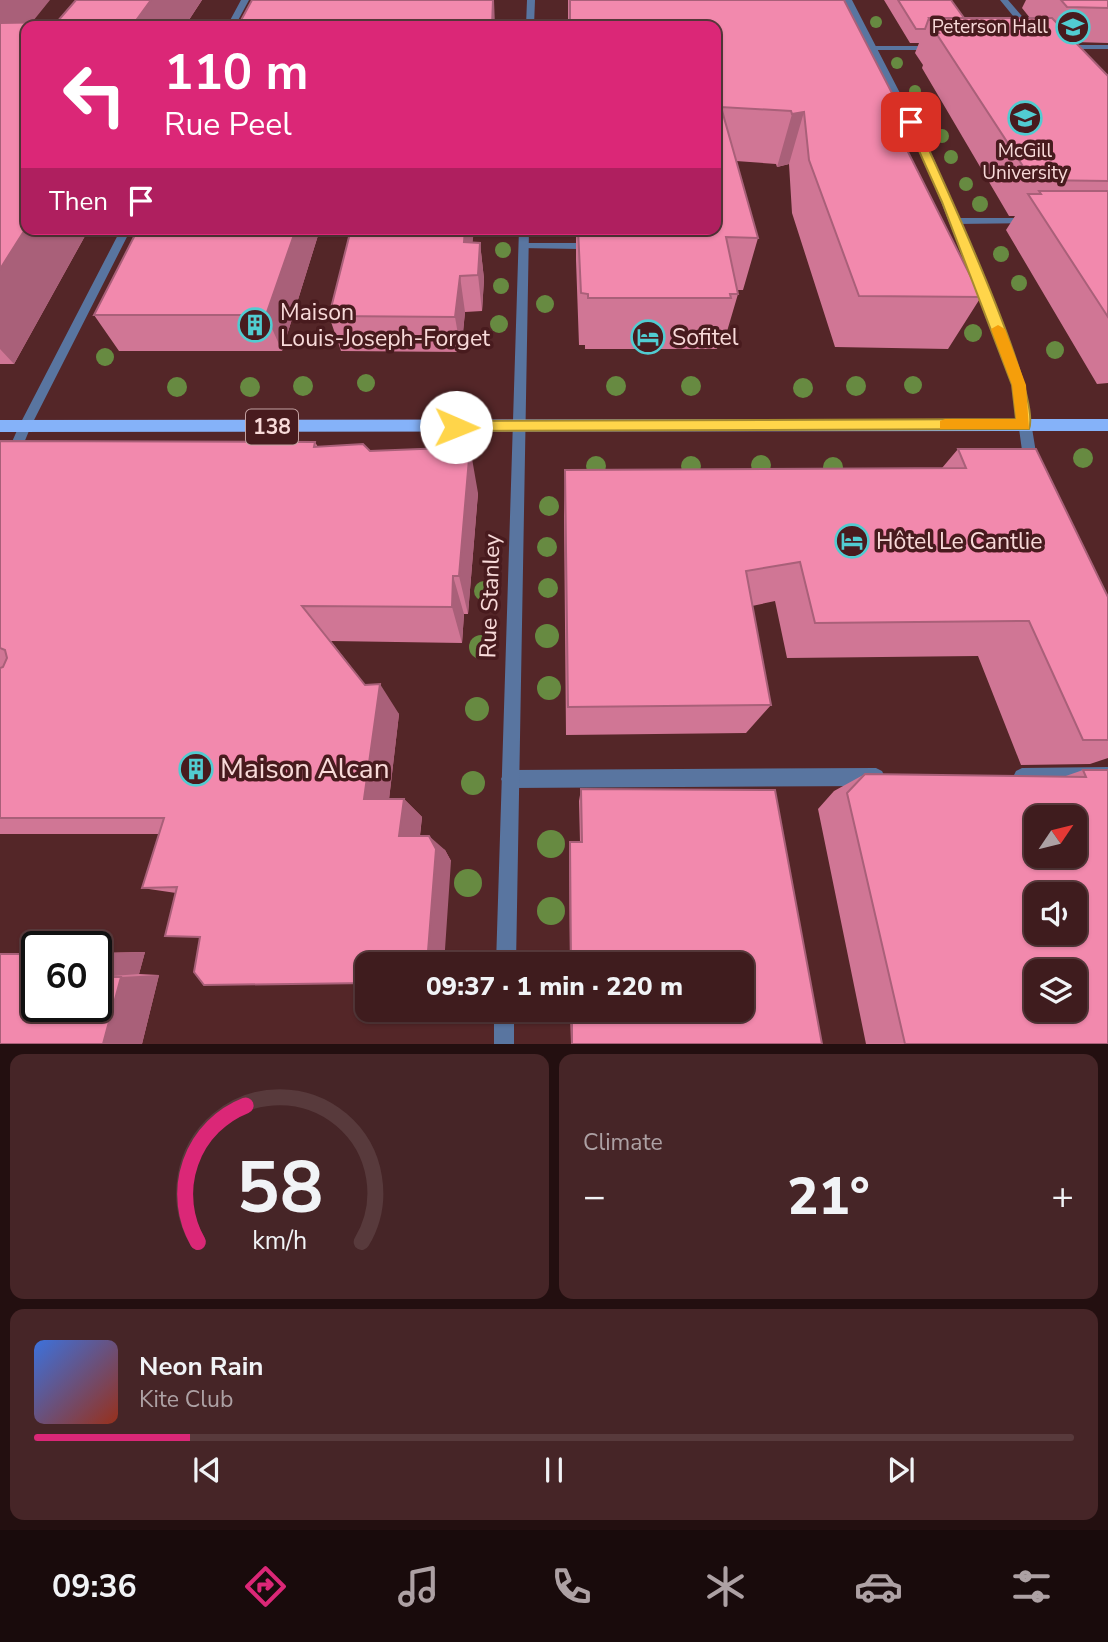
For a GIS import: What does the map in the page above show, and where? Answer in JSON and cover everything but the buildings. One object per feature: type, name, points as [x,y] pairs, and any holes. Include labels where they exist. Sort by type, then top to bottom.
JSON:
[{"type":"main road","name":"138","points":[[0,426],[518,428],[1108,425]]},
{"type":"street","points":[[234,21],[245,0]]},
{"type":"street","points":[[530,21],[531,0]]},
{"type":"street","points":[[848,0],[924,147],[956,222],[1019,385],[1023,425],[1036,479]]},
{"type":"street","points":[[1006,2],[1018,3]]},
{"type":"street","points":[[1006,2],[1035,38]]},
{"type":"street","points":[[1056,47],[1108,47]]},
{"type":"street","points":[[873,48],[950,48]]},
{"type":"street","points":[[956,222],[1044,222]]},
{"type":"street","points":[[0,484],[25,426],[123,235]]},
{"type":"street","name":"Rue Stanley","points":[[506,952],[524,235]]},
{"type":"street","points":[[524,246],[579,246]]},
{"type":"street","points":[[0,458],[25,426]]},
{"type":"street","points":[[998,777],[1108,776]]},
{"type":"street","points":[[510,779],[901,777]]},
{"type":"street","points":[[504,1044],[505,1022]]},
{"type":"slow traffic","points":[[945,425],[1023,425],[1019,385],[998,329]]},
{"type":"place","name":"Peterson Hall","points":[[1073,27]]},
{"type":"place","name":"McGill University","points":[[1025,118]]},
{"type":"place","name":"Maison Louis-Joseph-Forget","points":[[255,325]]},
{"type":"place","name":"Sofitel","points":[[648,337]]},
{"type":"place","name":"Hôtel Le Cantlie","points":[[852,541]]},
{"type":"place","name":"Maison Alcan","points":[[196,769]]},
{"type":"route","points":[[456,427],[1023,425],[1019,385],[948,202],[911,122]]}]
